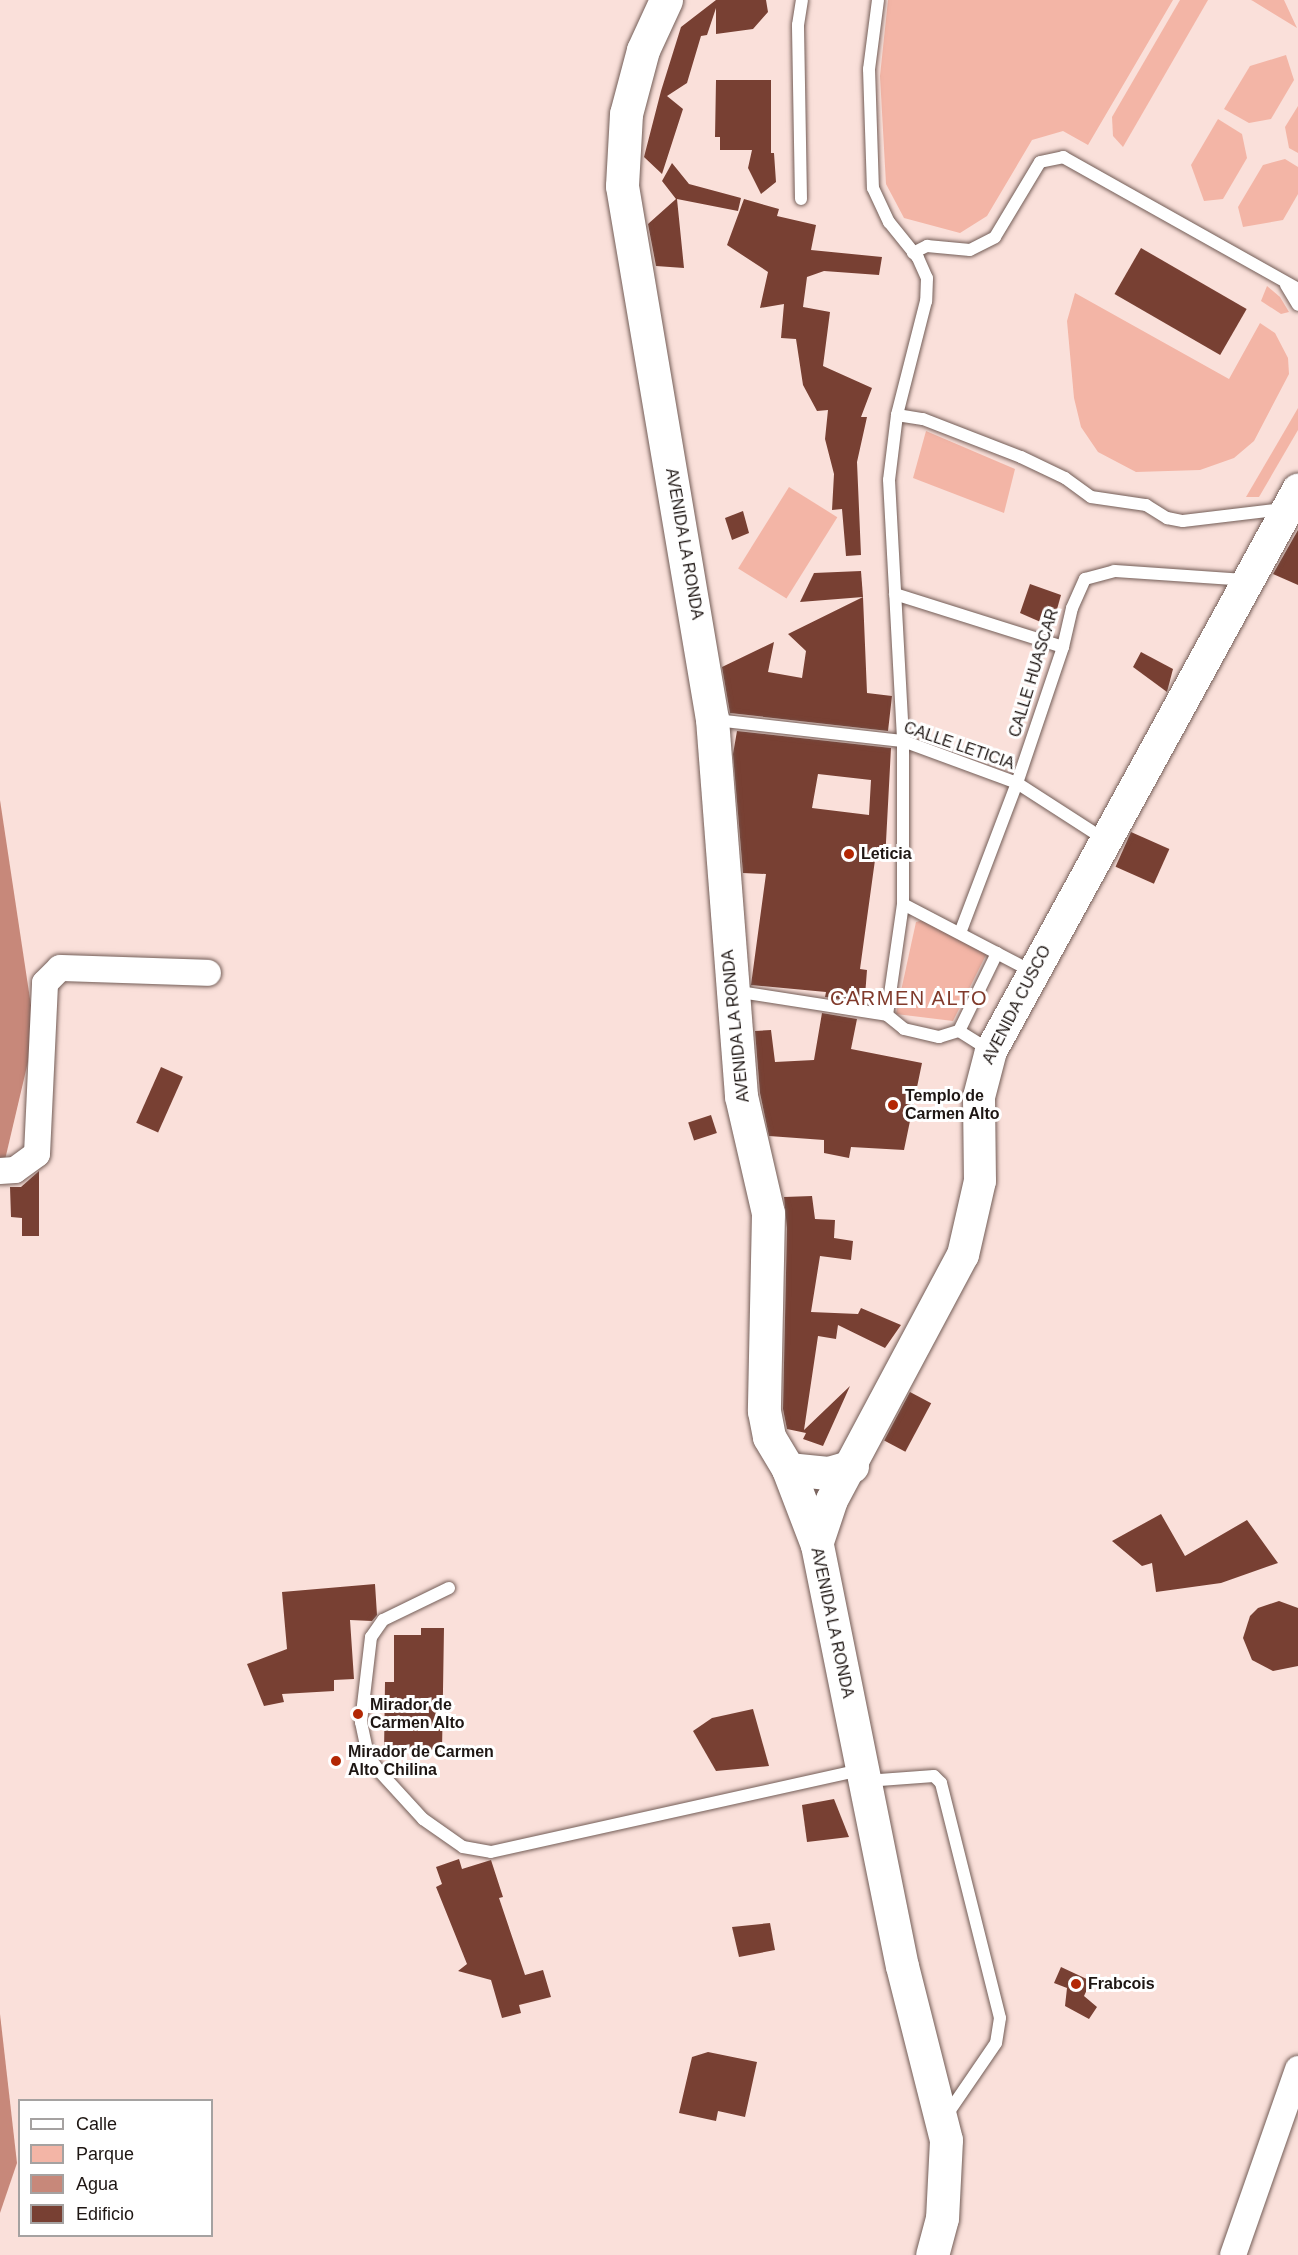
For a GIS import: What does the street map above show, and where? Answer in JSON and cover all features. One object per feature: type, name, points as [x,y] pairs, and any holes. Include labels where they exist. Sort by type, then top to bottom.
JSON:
[{"type":"main road","name":"AVENIDA LA RONDA","points":[[666,0],[643,50],[626,114],[622,186],[712,719],[741,1096],[768,1213],[764,1411],[769,1437],[788,1470],[817,1545],[902,1966],[942,2122],[947,2171],[942,2218],[932,2255]]},
{"type":"main road","points":[[788,1470],[828,1473],[852,1466]]},
{"type":"street","name":"AVENIDA CUSCO","points":[[817,1545],[832,1500],[963,1255],[980,1181],[979,1097],[990,1051],[1108,842],[1293,500]]},
{"type":"street","points":[[7,1170],[37,1154],[45,983],[60,968],[208,973]]},
{"type":"street","points":[[1233,2255],[1298,2068]]},
{"type":"lane","points":[[801,199],[798,25],[802,0]]},
{"type":"lane","points":[[878,0],[869,69],[873,188],[889,222],[913,252],[927,278],[926,301],[897,415],[889,480],[903,741],[903,904],[886,1016]]},
{"type":"lane","points":[[913,252],[927,246],[970,250],[995,237],[1040,162],[1063,157],[1286,285],[1298,289]]},
{"type":"lane","points":[[1286,285],[1298,305]]},
{"type":"lane","points":[[897,415],[923,419],[1021,457],[1065,478],[1091,497],[1146,505],[1167,518],[1183,521],[1293,500]]},
{"type":"lane","name":"CALLE HUASCAR","points":[[960,933],[1017,783],[1063,647],[1079,588],[1085,579],[1096,574],[1114,571],[1248,581]]},
{"type":"lane","points":[[894,594],[1063,647]]},
{"type":"lane","name":"CALLE LETICIA","points":[[712,719],[903,741],[1017,783],[1108,842]]},
{"type":"lane","points":[[903,904],[1033,972]]},
{"type":"lane","points":[[732,991],[886,1016],[904,1029],[939,1037],[959,1031],[997,953]]},
{"type":"lane","points":[[959,1031],[990,1051]]},
{"type":"lane","points":[[449,1588],[382,1620],[371,1637],[361,1722],[368,1756],[380,1772],[423,1819],[463,1847],[491,1852],[864,1775],[934,1776],[941,1783],[1000,2018],[996,2043],[942,2122]]},
{"type":"green space","points":[[888,0],[1173,0],[1088,145],[1063,131],[1032,140],[987,216],[960,233],[904,218],[886,184],[880,76]]},
{"type":"green space","points":[[1180,0],[1208,0],[1123,147],[1113,136],[1112,117]]},
{"type":"green space","points":[[1251,0],[1284,0],[1297,28],[1253,1]]},
{"type":"green space","points":[[1286,55],[1294,80],[1271,119],[1249,123],[1224,109],[1250,66]]},
{"type":"green space","points":[[1298,106],[1298,153],[1289,148],[1285,127]]},
{"type":"green space","points":[[1218,119],[1242,134],[1247,158],[1223,199],[1204,201],[1191,165]]},
{"type":"green space","points":[[1285,159],[1298,167],[1298,194],[1283,220],[1243,227],[1238,207],[1263,165]]},
{"type":"green space","points":[[1267,286],[1280,297],[1289,312],[1281,314],[1261,301]]},
{"type":"green space","points":[[1075,293],[1229,379],[1260,323],[1275,333],[1288,358],[1289,374],[1254,441],[1234,458],[1200,470],[1136,472],[1098,452],[1081,427],[1074,398],[1067,321]]},
{"type":"green space","points":[[1298,408],[1298,430],[1259,497],[1246,497]]},
{"type":"green space","points":[[926,431],[1015,469],[1004,513],[913,478]]},
{"type":"green space","points":[[789,487],[837,517],[786,599],[738,568]]},
{"type":"green space","points":[[923,920],[987,953],[953,1021],[896,1014],[916,922]]},
{"type":"water","points":[[0,800],[35,1032],[0,1181]]},
{"type":"water","points":[[0,2014],[17,2163],[0,2213]]},
{"type":"building","points":[[716,0],[766,0],[768,12],[753,29],[716,34],[716,8],[707,35],[701,36],[687,83],[667,96],[683,109],[662,174],[644,157],[661,91],[681,27]]},
{"type":"building","points":[[716,80],[771,80],[771,153],[774,153],[776,182],[761,194],[748,168],[752,150],[720,150],[720,137],[715,137]]},
{"type":"building","points":[[672,163],[689,184],[741,198],[738,211],[677,199],[684,268],[656,266],[648,224],[676,199],[662,181]]},
{"type":"building","points":[[744,199],[779,209],[777,216],[816,225],[811,250],[882,257],[879,275],[824,271],[807,277],[803,307],[830,312],[823,366],[872,388],[861,417],[867,417],[857,462],[861,555],[846,556],[842,509],[832,510],[834,474],[825,439],[828,410],[817,411],[803,385],[796,339],[781,338],[784,304],[760,308],[768,272],[727,245]]},
{"type":"building","points":[[1141,248],[1247,309],[1220,355],[1114,294]]},
{"type":"building","points":[[743,511],[749,533],[732,540],[725,518]]},
{"type":"building","points":[[1298,530],[1298,585],[1273,574]]},
{"type":"building","points":[[861,571],[863,597],[800,602],[814,573]]},
{"type":"building","points":[[1030,584],[1061,595],[1052,627],[1020,613]]},
{"type":"building","points":[[863,597],[867,693],[892,696],[888,731],[730,713],[722,667],[774,642],[768,672],[802,678],[806,651],[788,634]]},
{"type":"building","points":[[1141,652],[1173,669],[1167,692],[1133,667]]},
{"type":"building","points":[[737,731],[891,748],[885,861],[875,860],[860,969],[867,970],[865,996],[861,995],[860,1002],[825,997],[826,992],[751,985],[766,874],[743,873],[733,754]],"holes":[[[818,774],[871,780],[869,815],[812,808]]]},
{"type":"building","points":[[1131,832],[1169,849],[1154,884],[1116,867]]},
{"type":"building","points":[[822,1013],[857,1019],[851,1049],[922,1063],[904,1150],[851,1147],[849,1158],[824,1153],[824,1140],[769,1136],[760,1093],[755,1031],[771,1030],[775,1062],[814,1060]]},
{"type":"building","points":[[161,1067],[183,1077],[158,1132],[136,1123]]},
{"type":"building","points":[[711,1115],[717,1133],[694,1140],[688,1122]]},
{"type":"building","points":[[39,1171],[39,1236],[22,1236],[22,1218],[11,1217],[10,1187],[21,1187]]},
{"type":"building","points":[[812,1196],[815,1219],[835,1220],[834,1238],[853,1241],[851,1260],[820,1256],[811,1312],[858,1314],[861,1308],[901,1325],[885,1348],[838,1325],[836,1339],[818,1336],[804,1430],[850,1386],[823,1446],[803,1439],[806,1433],[787,1429],[783,1409],[787,1228],[784,1197]]},
{"type":"building","points":[[910,1392],[931,1403],[905,1452],[884,1441]]},
{"type":"building","points":[[1161,1514],[1185,1556],[1247,1520],[1278,1563],[1221,1583],[1156,1592],[1152,1563],[1142,1566],[1112,1541]]},
{"type":"building","points":[[375,1584],[377,1615],[372,1621],[350,1620],[354,1679],[334,1680],[334,1691],[282,1694],[284,1702],[264,1706],[247,1664],[287,1649],[282,1592]]},
{"type":"building","points":[[1279,1601],[1298,1608],[1298,1666],[1273,1671],[1252,1660],[1243,1638],[1250,1616],[1258,1608]]},
{"type":"building","points":[[421,1628],[444,1628],[442,1752],[384,1753],[385,1682],[394,1682],[394,1635],[421,1635]]},
{"type":"building","points":[[753,1709],[769,1766],[716,1771],[693,1731],[712,1718]]},
{"type":"building","points":[[834,1799],[849,1837],[807,1842],[802,1805]]},
{"type":"building","points":[[459,1859],[462,1869],[491,1860],[503,1897],[499,1898],[525,1975],[543,1970],[551,1997],[519,2005],[521,2013],[502,2018],[491,1980],[458,1971],[467,1964],[436,1887],[442,1884],[436,1867]]},
{"type":"building","points":[[770,1923],[775,1950],[739,1957],[732,1927]]},
{"type":"building","points":[[1061,1967],[1091,1981],[1084,1996],[1097,2007],[1089,2019],[1065,2006],[1067,1988],[1054,1983]]},
{"type":"building","points":[[708,2052],[757,2062],[745,2117],[718,2111],[716,2121],[679,2113],[692,2057]]},
{"type":"place","name":"Leticia","points":[[849,854]]},
{"type":"place","name":"Templo de Carmen Alto","points":[[893,1105]]},
{"type":"place","name":"Mirador de Carmen Alto","points":[[358,1714]]},
{"type":"place","name":"Mirador de Carmen Alto Chilina","points":[[336,1761]]},
{"type":"place","name":"Frabcois","points":[[1076,1984]]},
{"type":"district","name":"CARMEN ALTO","points":[[909,998]]}]
